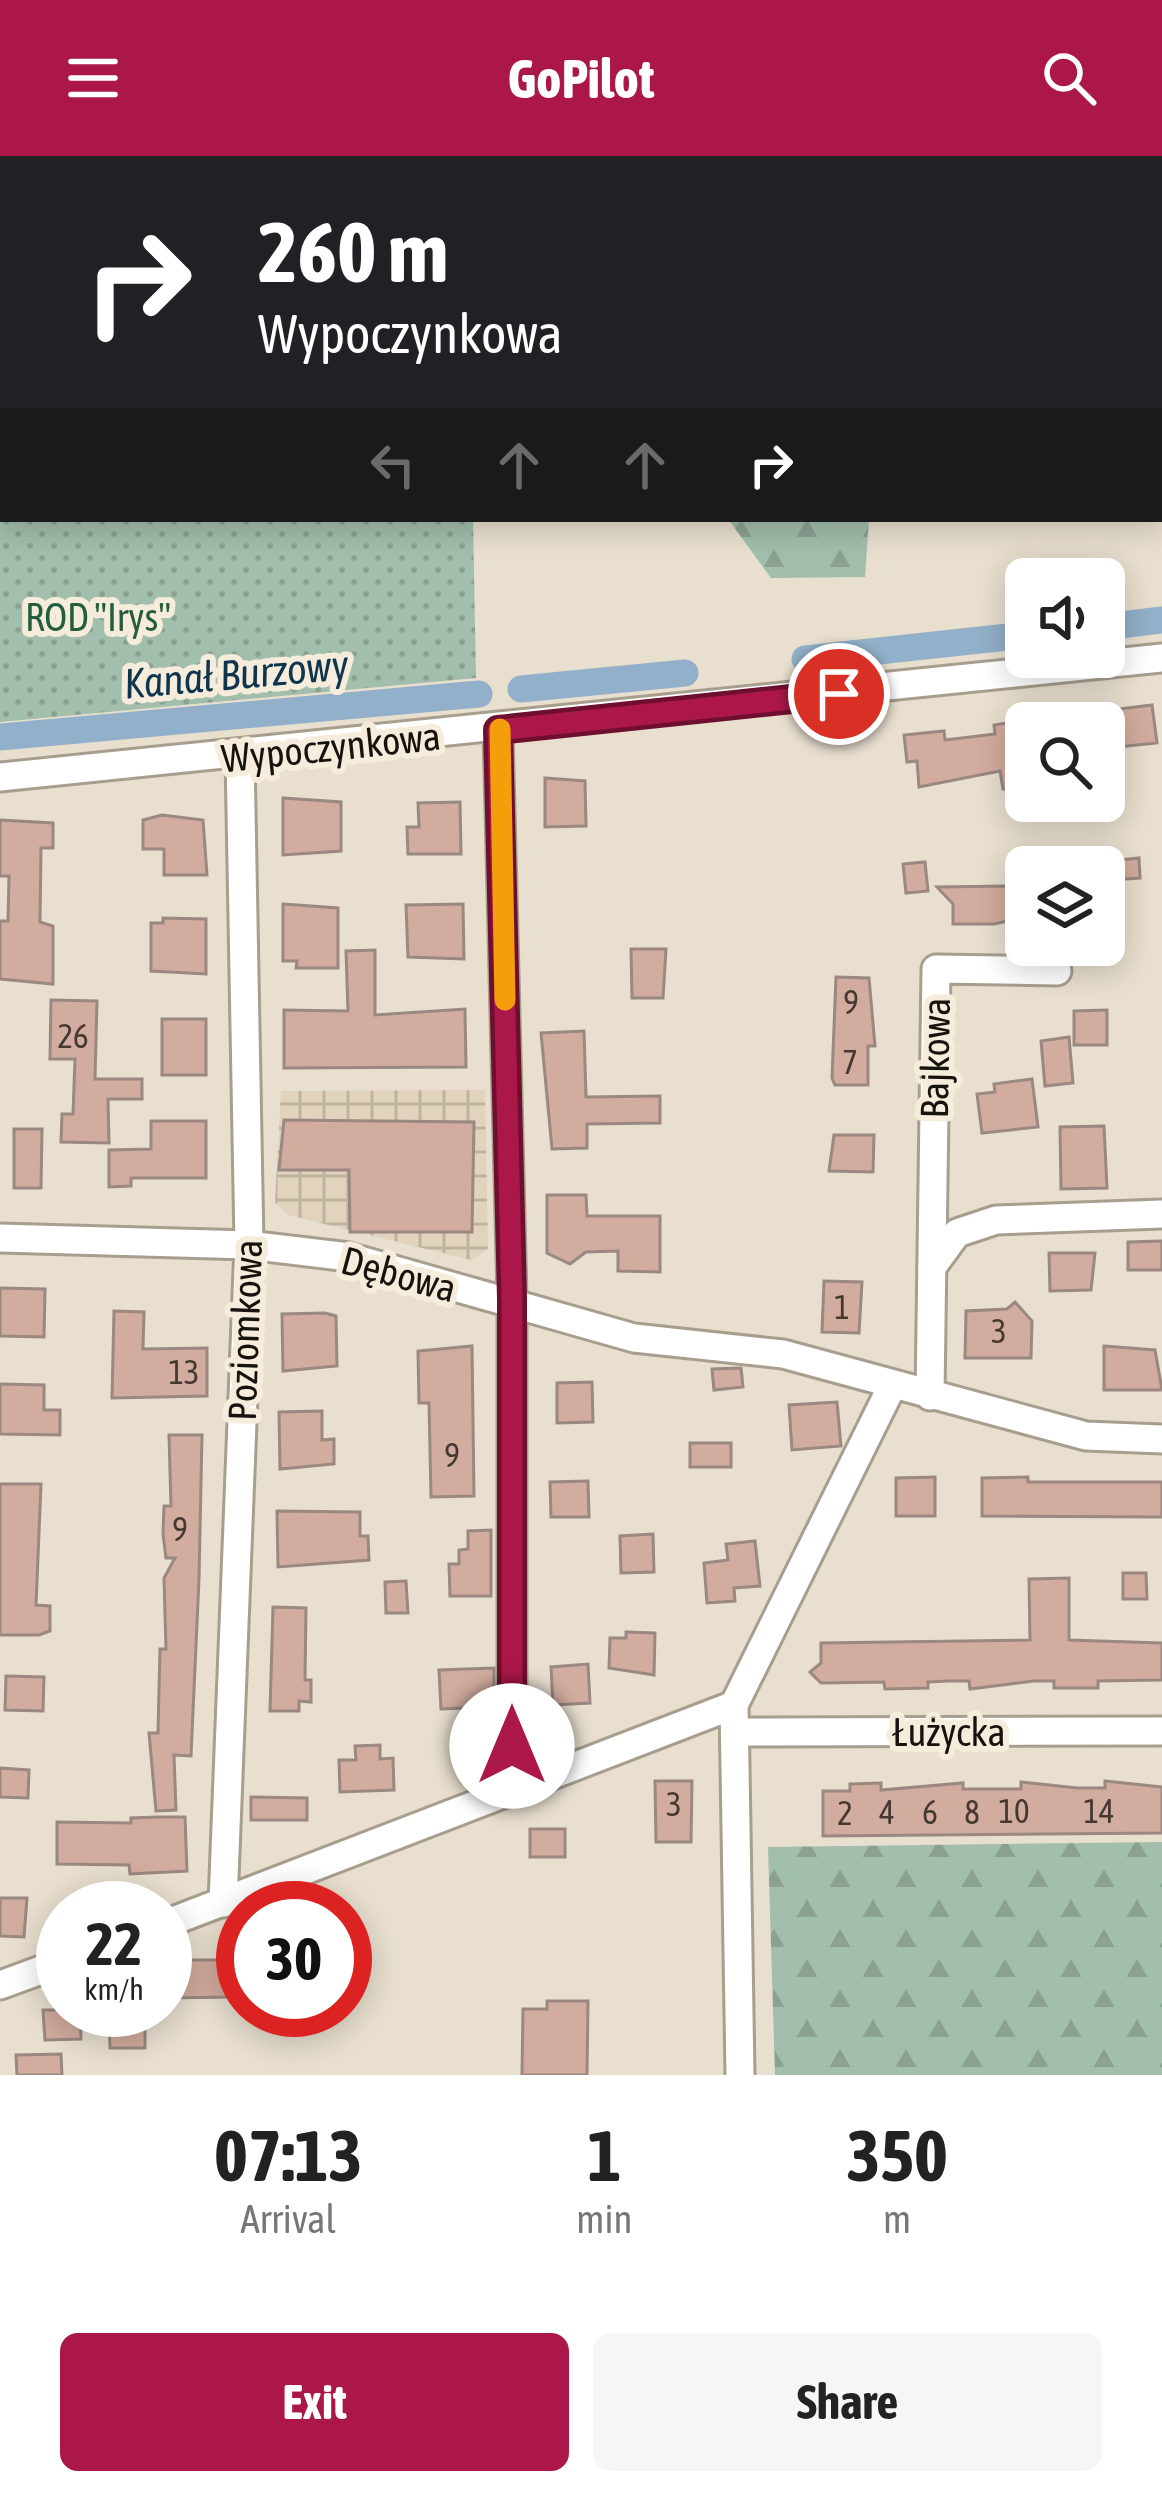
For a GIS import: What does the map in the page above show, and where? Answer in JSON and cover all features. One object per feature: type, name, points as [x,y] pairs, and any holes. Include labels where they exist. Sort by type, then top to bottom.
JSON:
[{"type":"street","name":"Wypoczynkowa","points":[[0,777],[498,730],[1162,658]]},
{"type":"street","points":[[498,730],[512,1299],[512,1791]]},
{"type":"street","name":"Poziomkowa","points":[[224,1881],[249,1244],[240,756]]},
{"type":"street","name":"Bajkowa","points":[[930,1396],[936,969],[1057,971]]},
{"type":"street","points":[[932,1267],[957,1233],[996,1220],[1162,1214]]},
{"type":"street","name":"Dębowa","points":[[0,1238],[249,1244],[349,1257],[446,1288],[512,1299],[634,1338],[783,1354],[1085,1436],[1162,1439]]},
{"type":"street","points":[[740,2075],[735,1719],[892,1385]]},
{"type":"street","points":[[280,1881],[512,1791],[735,1719]]},
{"type":"street","name":"Łużycka","points":[[735,1719],[1162,1731]]},
{"type":"street","points":[[0,1984],[36,1971]]},
{"type":"shaded area","points":[[485,1090],[488,1249],[471,1260],[288,1215],[275,1202],[281,1091]]},
{"type":"green space","name":"ROD \"Irys\"","points":[[0,522],[473,522],[476,678],[0,722]]},
{"type":"green space","points":[[730,522],[869,522],[865,577],[771,578]]},
{"type":"green space","points":[[1162,1842],[1162,2075],[775,2075],[768,1847]]},
{"type":"building","points":[[1152,705],[1157,743],[1125,746],[1125,708]]},
{"type":"building","points":[[1005,723],[1005,789],[1000,771],[919,787],[917,761],[907,762],[904,735],[944,731],[945,740],[995,734],[994,725]]},
{"type":"building","points":[[545,778],[585,781],[586,826],[545,827]]},
{"type":"building","points":[[283,798],[341,802],[341,851],[283,855]]},
{"type":"building","points":[[460,802],[461,854],[408,854],[407,827],[419,827],[418,803]]},
{"type":"building","points":[[162,815],[203,820],[207,875],[164,875],[164,849],[143,849],[143,820]]},
{"type":"building","points":[[0,820],[53,823],[53,848],[41,848],[40,922],[53,926],[53,984],[0,979],[0,921],[8,921],[9,876],[0,876]]},
{"type":"building","points":[[1139,858],[1140,878],[1125,879],[1125,859]]},
{"type":"building","points":[[925,862],[928,891],[906,893],[903,864]]},
{"type":"building","points":[[1005,886],[1005,922],[953,924],[953,904],[937,887]]},
{"type":"building","points":[[283,904],[338,908],[338,968],[296,968],[297,961],[283,961]]},
{"type":"building","points":[[463,904],[464,959],[408,957],[406,905]]},
{"type":"building","points":[[163,918],[206,919],[206,974],[151,971],[151,923],[163,923]]},
{"type":"building","points":[[631,949],[666,949],[663,998],[632,998]]},
{"type":"building","points":[[375,950],[375,1015],[465,1009],[466,1067],[284,1068],[284,1010],[348,1011],[346,951]]},
{"type":"building","points":[[836,977],[869,978],[875,1046],[868,1046],[868,1085],[835,1085],[832,1078]]},
{"type":"building","points":[[51,1000],[97,1001],[95,1079],[142,1079],[142,1099],[108,1099],[109,1143],[61,1142],[62,1114],[73,1114],[75,1059],[50,1059]]},
{"type":"building","points":[[1107,1010],[1107,1045],[1074,1045],[1074,1011]]},
{"type":"building","points":[[162,1019],[206,1019],[206,1075],[162,1075]]},
{"type":"building","points":[[584,1031],[586,1097],[660,1096],[660,1123],[587,1124],[587,1148],[552,1149],[541,1033]]},
{"type":"building","points":[[1069,1037],[1073,1083],[1045,1086],[1041,1041]]},
{"type":"building","points":[[1032,1079],[1038,1127],[982,1133],[977,1094],[995,1092],[994,1084]]},
{"type":"building","points":[[284,1120],[474,1122],[472,1232],[350,1232],[349,1170],[279,1170]]},
{"type":"building","points":[[151,1121],[206,1121],[206,1178],[131,1178],[131,1186],[109,1187],[109,1150],[151,1149]]},
{"type":"building","points":[[1104,1126],[1107,1188],[1061,1189],[1060,1127]]},
{"type":"building","points":[[14,1129],[42,1129],[41,1188],[14,1188]]},
{"type":"building","points":[[834,1135],[874,1135],[873,1172],[829,1171]]},
{"type":"building","points":[[547,1195],[586,1195],[587,1216],[660,1216],[660,1272],[618,1271],[618,1251],[586,1252],[570,1264],[547,1253]]},
{"type":"building","points":[[1162,1241],[1162,1270],[1128,1270],[1128,1242]]},
{"type":"building","points":[[1049,1253],[1095,1253],[1091,1290],[1050,1291]]},
{"type":"building","points":[[824,1281],[862,1282],[859,1333],[822,1332]]},
{"type":"building","points":[[0,1288],[45,1289],[44,1337],[0,1336]]},
{"type":"building","points":[[1015,1302],[1032,1321],[1031,1358],[965,1358],[966,1311],[1007,1309]]},
{"type":"building","points":[[114,1311],[144,1312],[143,1349],[207,1348],[207,1396],[112,1398]]},
{"type":"building","points":[[282,1314],[336,1316],[337,1366],[283,1371]]},
{"type":"building","points":[[472,1346],[474,1496],[431,1497],[429,1403],[419,1403],[418,1351]]},
{"type":"building","points":[[1104,1346],[1155,1350],[1162,1390],[1104,1390]]},
{"type":"building","points":[[741,1368],[743,1387],[714,1390],[712,1369]]},
{"type":"building","points":[[592,1382],[593,1422],[557,1423],[557,1383]]},
{"type":"building","points":[[0,1384],[44,1385],[44,1410],[60,1410],[60,1435],[0,1434]]},
{"type":"building","points":[[837,1402],[841,1446],[792,1450],[789,1405]]},
{"type":"building","points":[[322,1411],[322,1440],[334,1439],[334,1464],[280,1469],[279,1412]]},
{"type":"building","points":[[169,1435],[202,1435],[199,1579],[191,1756],[174,1755],[176,1810],[156,1811],[149,1733],[158,1733],[160,1649],[166,1649],[164,1578],[175,1558],[166,1558],[163,1534],[164,1506],[171,1506]]},
{"type":"building","points":[[690,1443],[731,1443],[731,1467],[690,1467]]},
{"type":"building","points":[[935,1477],[935,1516],[896,1516],[896,1478]]},
{"type":"building","points":[[1028,1477],[1028,1482],[1162,1482],[1162,1517],[982,1516],[982,1478]]},
{"type":"building","points":[[588,1481],[589,1517],[551,1517],[550,1482]]},
{"type":"building","points":[[0,1484],[41,1484],[36,1605],[50,1606],[50,1631],[39,1635],[0,1635]]},
{"type":"building","points":[[277,1511],[360,1512],[360,1536],[368,1536],[369,1560],[278,1567]]},
{"type":"building","points":[[491,1530],[491,1596],[450,1596],[449,1564],[459,1564],[459,1550],[468,1549],[468,1531]]},
{"type":"building","points":[[653,1534],[654,1572],[621,1573],[620,1536]]},
{"type":"building","points":[[755,1541],[760,1586],[734,1588],[735,1601],[707,1603],[704,1563],[728,1560],[726,1544]]},
{"type":"building","points":[[1123,1573],[1146,1573],[1147,1599],[1123,1599]]},
{"type":"building","points":[[1069,1578],[1069,1640],[1162,1643],[1162,1680],[1098,1681],[1098,1688],[1054,1688],[1054,1681],[1034,1681],[970,1689],[969,1681],[949,1681],[928,1682],[928,1688],[885,1689],[884,1682],[821,1683],[810,1672],[821,1663],[821,1643],[1030,1640],[1029,1579]]},
{"type":"building","points":[[406,1581],[408,1613],[386,1613],[385,1582]]},
{"type":"building","points":[[273,1607],[306,1608],[305,1680],[311,1680],[311,1702],[299,1701],[299,1711],[270,1711]]},
{"type":"building","points":[[626,1632],[655,1633],[654,1675],[609,1668],[610,1638],[626,1638]]},
{"type":"building","points":[[588,1664],[590,1703],[553,1705],[551,1667]]},
{"type":"building","points":[[494,1668],[494,1707],[441,1709],[439,1670]]},
{"type":"building","points":[[6,1676],[44,1677],[43,1711],[5,1710]]},
{"type":"building","points":[[380,1745],[380,1759],[393,1758],[394,1790],[340,1792],[339,1760],[356,1760],[355,1746]]},
{"type":"building","points":[[0,1768],[29,1770],[28,1798],[0,1797]]},
{"type":"building","points":[[655,1781],[692,1781],[691,1842],[656,1842]]},
{"type":"building","points":[[1105,1781],[1162,1787],[1162,1833],[823,1836],[823,1791],[850,1791],[850,1784],[881,1783],[881,1790],[963,1783],[963,1789],[1021,1789],[1021,1782],[1105,1788]]},
{"type":"building","points":[[251,1797],[307,1798],[307,1820],[251,1820]]},
{"type":"building","points":[[185,1817],[187,1871],[130,1874],[129,1865],[57,1864],[57,1822],[131,1823],[131,1818]]},
{"type":"building","points":[[530,1829],[565,1829],[565,1857],[530,1857]]},
{"type":"building","points":[[0,1898],[27,1898],[24,1937],[0,1936]]},
{"type":"building","points":[[192,1960],[216,1960],[216,1997],[192,1998]]},
{"type":"building","points":[[547,2001],[588,2001],[587,2075],[522,2075],[523,2009],[547,2009]]},
{"type":"building","points":[[45,2037],[81,2037],[81,2039]]},
{"type":"building","points":[[110,2037],[145,2037],[145,2048],[110,2048]]},
{"type":"building","points":[[61,2054],[62,2075],[17,2075],[16,2055]]},
{"type":"waterway","name":"Kanał Burzowy","points":[[1125,624],[1162,620]]},
{"type":"waterway","name":"Kanał Burzowy","points":[[805,659],[1005,637]]},
{"type":"waterway","name":"Kanał Burzowy","points":[[521,689],[685,673]]},
{"type":"waterway","name":"Kanał Burzowy","points":[[0,737],[479,694]]},
{"type":"slow traffic","points":[[500,729],[505,1000]]},
{"type":"route","points":[[512,1746],[512,1299],[498,730],[839,694]]}]
